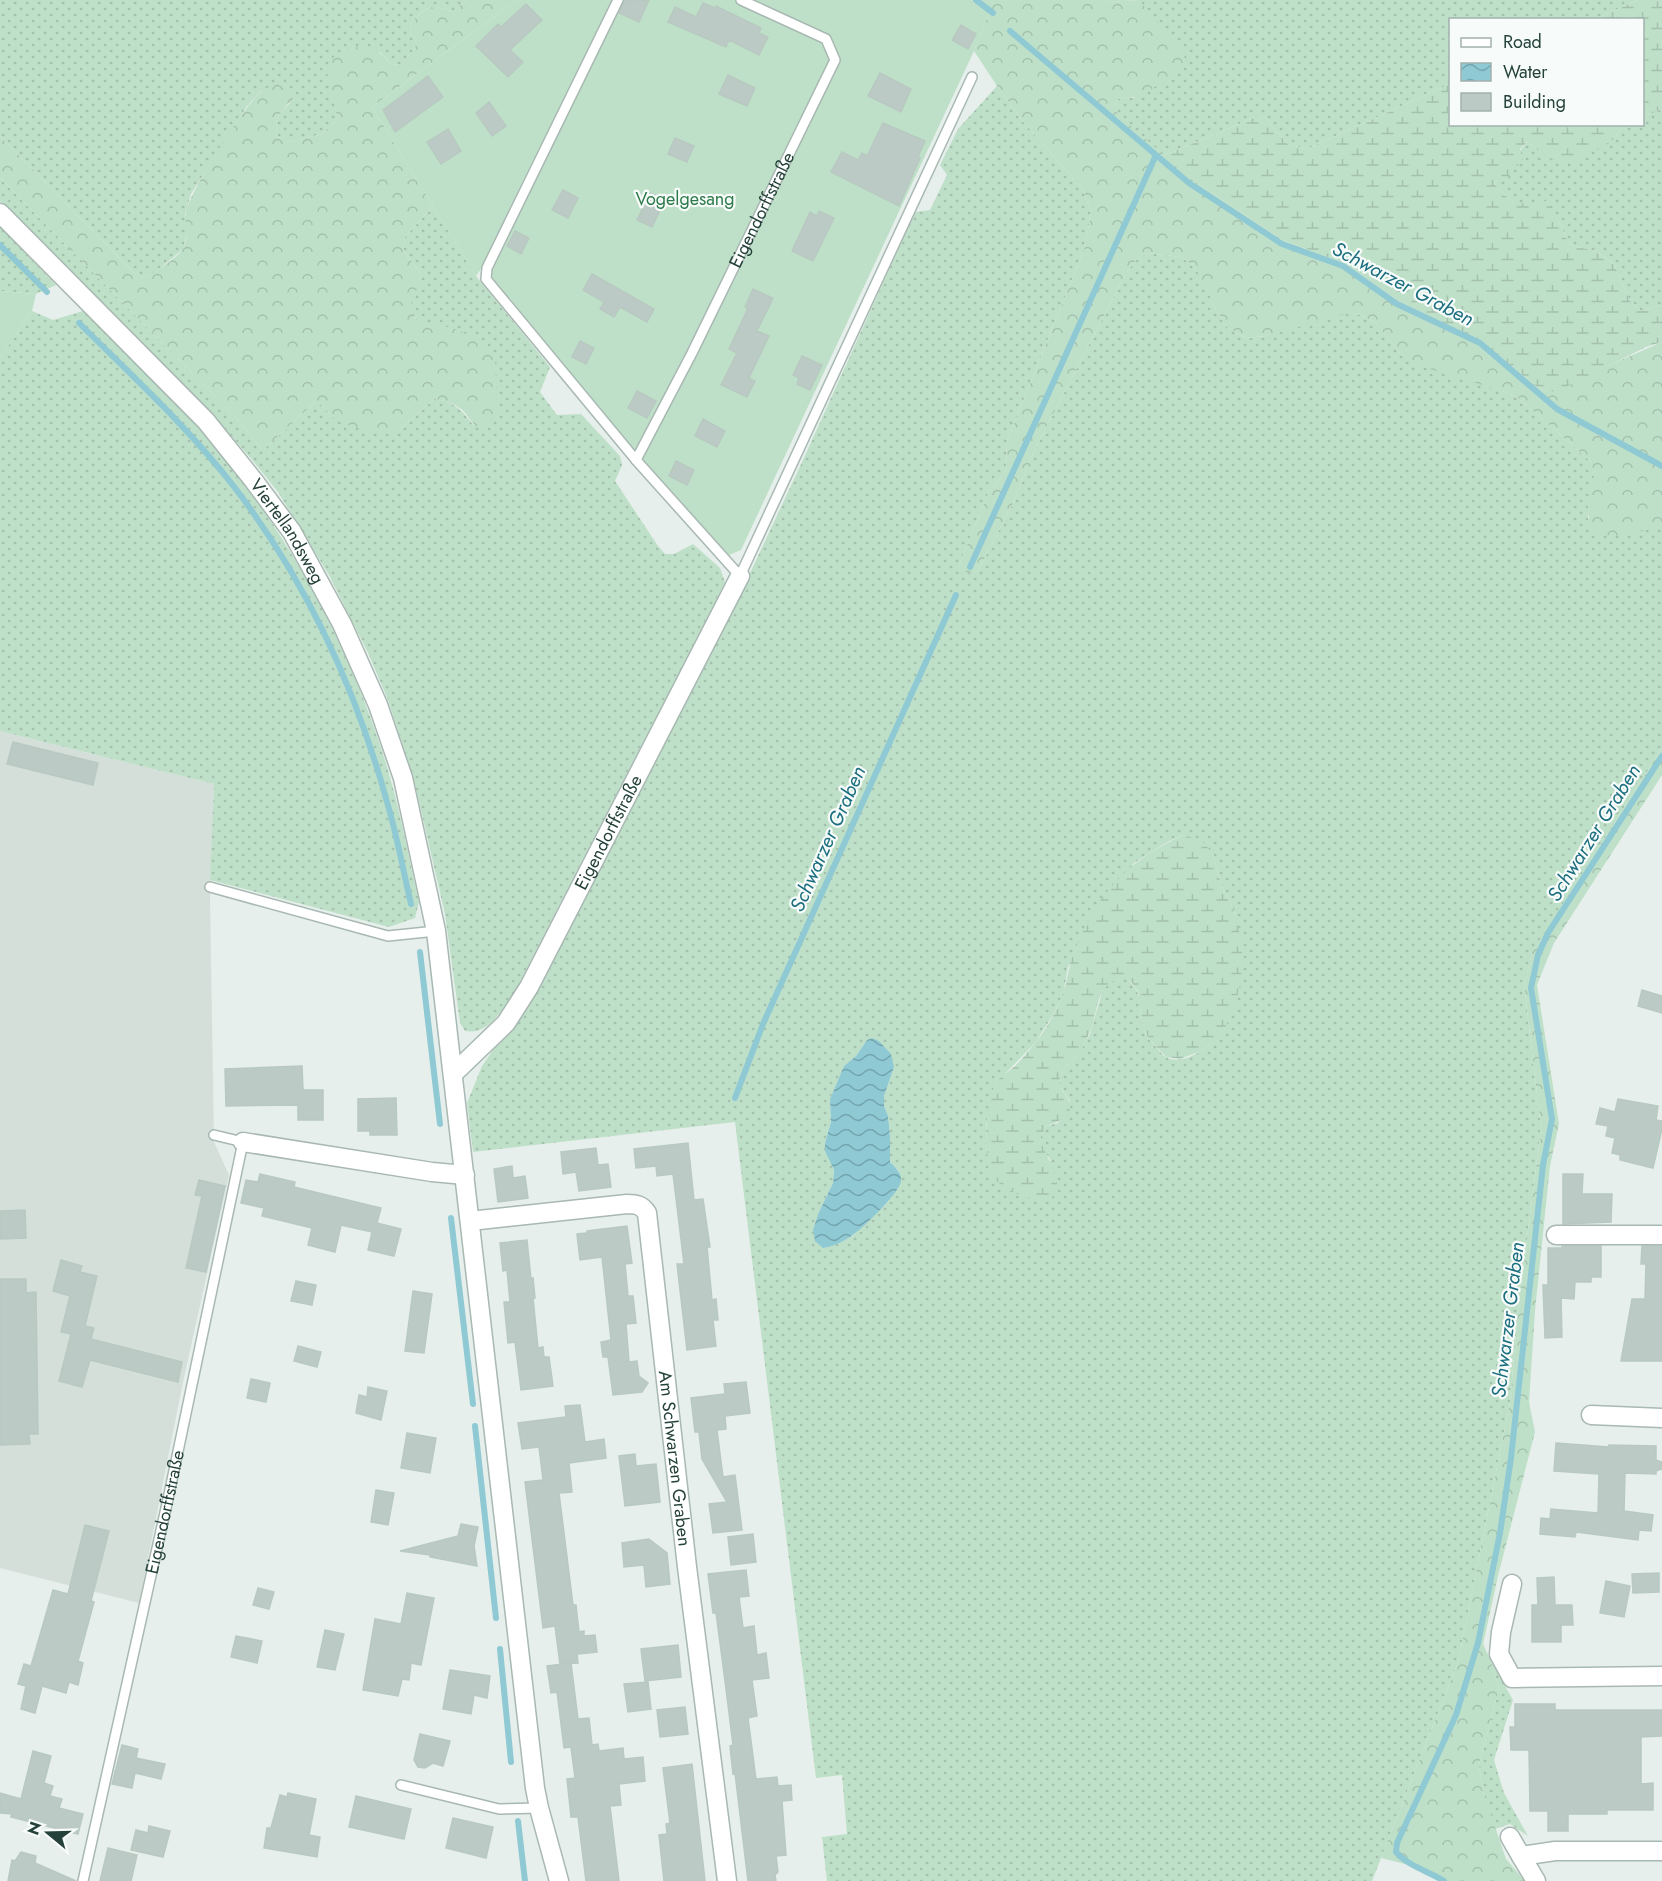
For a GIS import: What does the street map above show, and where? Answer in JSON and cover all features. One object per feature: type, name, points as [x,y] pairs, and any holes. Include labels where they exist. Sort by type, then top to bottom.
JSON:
[{"type":"street","name":"Viertellandsweg","points":[[0,213],[206,421],[292,532],[342,624],[378,705],[403,778],[436,931],[453,1074]]},
{"type":"street","name":"Eigendorffstraße","points":[[453,1074],[506,1023],[529,987],[740,576]]},
{"type":"street","points":[[453,1074],[539,1808],[559,1881]]},
{"type":"street","points":[[243,1142],[432,1172],[465,1175]]},
{"type":"street","name":"Am Schwarzen Graben","points":[[470,1221],[627,1204],[638,1205],[647,1213],[687,1567],[727,1881]]},
{"type":"street","points":[[1556,1235],[1662,1235]]},
{"type":"street","points":[[1591,1415],[1662,1418]]},
{"type":"street","points":[[1512,1584],[1501,1632],[1499,1654],[1512,1678],[1662,1676]]},
{"type":"street","points":[[1510,1837],[1536,1881]]},
{"type":"street","points":[[1521,1856],[1555,1851],[1662,1851]]},
{"type":"lane","points":[[618,0],[487,268],[486,279],[636,460],[740,576]]},
{"type":"lane","name":"Eigendorffstraße","points":[[636,460],[692,353],[834,60],[826,39],[741,0]]},
{"type":"lane","name":"Eigendorffstraße","points":[[740,576],[972,77]]},
{"type":"lane","points":[[210,887],[388,936],[436,931]]},
{"type":"lane","points":[[214,1135],[243,1142]]},
{"type":"lane","name":"Eigendorffstraße","points":[[83,1881],[171,1487],[243,1142]]},
{"type":"lane","points":[[401,1785],[499,1809],[539,1808]]},
{"type":"shaded area","points":[[0,731],[214,784],[210,897],[214,1142],[229,1175],[183,1382],[139,1603],[0,1568]]},
{"type":"green space","points":[[0,0],[466,0],[453,12],[433,7],[425,10],[416,18],[410,24],[411,33],[417,43],[400,65],[391,64],[380,52],[327,69],[338,119],[322,134],[289,142],[278,137],[276,121],[290,103],[261,91],[247,106],[191,194],[185,214],[188,230],[183,249],[157,271],[143,277],[133,272],[0,136]]},
{"type":"green space","points":[[466,0],[517,0],[372,107],[433,206],[405,237],[403,250],[421,274],[420,283],[411,301],[415,318],[460,331],[495,354],[497,414],[490,425],[483,429],[472,422],[458,407],[437,399],[434,399],[398,431],[383,435],[345,424],[332,417],[323,406],[315,402],[263,450],[239,421],[0,178],[0,136],[133,272],[143,277],[165,265],[183,248],[186,239],[186,212],[189,202],[231,130],[253,100],[263,91],[277,84],[289,87],[293,94],[276,123],[278,137],[289,142],[322,134],[338,119],[327,73],[332,58],[350,48],[363,46],[376,50],[391,64],[400,65],[417,43],[411,33],[410,24],[416,18],[425,10],[433,7],[453,12]]},
{"type":"green space","name":"Vogelgesang","points":[[517,0],[972,0],[989,13],[974,51],[741,550],[729,555],[632,450],[483,266],[476,276],[372,107]]},
{"type":"green space","points":[[980,0],[1107,0],[1110,2],[1139,0],[1183,51],[1185,59],[1182,69],[1141,96],[1118,99],[1115,105],[1118,115],[1194,181],[1283,240],[1343,263],[1400,302],[1482,342],[1537,387],[1548,392],[1662,342],[1662,527],[1618,536],[1601,534],[1592,530],[1588,516],[1588,502],[1594,476],[1589,460],[1518,398],[1420,366],[1401,355],[1376,323],[1360,315],[1345,314],[1265,336],[1245,338],[1227,327],[1216,310],[1202,278],[1191,264],[1181,257],[1147,253],[1135,261],[1126,273],[1034,451],[1013,503],[979,569],[970,573],[960,569],[959,565],[988,494],[1006,471],[1007,441],[1085,247],[1091,212],[1083,189],[1025,124],[974,51],[989,13]]},
{"type":"green space","points":[[1107,0],[1139,0],[1110,2]]},
{"type":"green space","points":[[1139,0],[1638,0],[1597,18],[1449,18],[1449,84],[1307,149],[1288,144],[1265,118],[1258,116],[1163,156],[1117,115],[1115,105],[1118,99],[1134,98]]},
{"type":"green space","points":[[1638,0],[1662,0],[1662,109],[1644,117],[1644,18],[1597,18]]},
{"type":"green space","points":[[1449,84],[1449,126],[1624,126],[1610,143],[1572,162],[1554,160],[1527,142],[1520,149],[1523,159],[1508,177],[1497,180],[1494,184],[1514,204],[1547,201],[1567,240],[1573,246],[1596,251],[1614,264],[1630,301],[1641,311],[1662,305],[1662,342],[1646,347],[1560,390],[1548,392],[1537,387],[1482,342],[1400,302],[1343,263],[1283,240],[1194,181],[1163,156],[1258,116],[1265,118],[1288,144],[1307,149]]},
{"type":"green space","points":[[997,86],[1025,124],[1083,189],[1091,212],[1085,247],[1007,441],[1006,471],[988,494],[959,565],[961,569],[974,572],[979,569],[1013,503],[1034,451],[1126,273],[1135,261],[1147,253],[1181,257],[1191,264],[1202,277],[1216,310],[1227,327],[1245,338],[1265,336],[1345,313],[1360,315],[1376,323],[1401,355],[1518,398],[1592,465],[1594,475],[1588,519],[1662,527],[1662,748],[1532,953],[1524,985],[1541,1128],[1518,1310],[1510,1402],[1458,1662],[1372,1881],[827,1881],[822,1837],[847,1834],[842,1775],[816,1778],[735,1122],[473,1152],[467,1103],[482,1066],[507,1036],[560,948],[743,588],[915,212],[930,210],[947,175],[940,165],[958,129]],"holes":[[[1184,835],[1213,854],[1221,884],[1236,916],[1220,1036],[1188,1058],[1173,1059],[1165,1056],[1146,1034],[1136,989],[1125,978],[1112,981],[1103,989],[1090,1034],[1077,1056],[1060,1077],[1059,1085],[1070,1101],[1058,1123],[1046,1126],[1040,1138],[1042,1147],[1051,1161],[987,1152],[986,1125],[996,1083],[1035,1043],[1053,1015],[1063,995],[1068,967],[1134,863],[1167,842]],[[867,1040],[894,1067],[884,1096],[884,1106],[888,1117],[890,1162],[899,1171],[888,1202],[852,1236],[825,1248],[819,1212],[833,1183],[834,1170],[825,1151],[831,1122],[830,1099],[844,1066],[856,1056]]]},
{"type":"green space","points":[[1662,109],[1662,305],[1641,311],[1630,301],[1614,264],[1596,251],[1573,246],[1567,240],[1559,221],[1523,204],[1514,204],[1494,184],[1527,142],[1540,152],[1610,143],[1624,126],[1644,126],[1644,117]]},
{"type":"green space","points":[[0,178],[239,421],[263,450],[315,402],[323,406],[332,417],[398,431],[434,399],[457,407],[474,426],[451,328],[424,323],[413,315],[411,309],[411,301],[421,274],[403,250],[405,237],[433,206],[476,276],[550,367],[540,392],[557,415],[581,414],[620,456],[622,465],[615,481],[658,546],[665,554],[674,554],[693,544],[720,568],[725,582],[512,997],[497,1016],[480,1030],[465,1031],[460,1023],[445,914],[414,780],[388,700],[369,655],[329,575],[278,492],[254,462],[210,412],[0,201]]},
{"type":"green space","points":[[0,227],[56,285],[36,294],[0,291]]},
{"type":"green space","points":[[0,291],[36,294],[32,311],[0,358]]},
{"type":"green space","points":[[32,311],[53,320],[83,311],[212,442],[245,484],[292,554],[333,629],[351,668],[381,748],[397,805],[419,902],[415,918],[389,927],[210,880],[214,784],[0,731],[0,358]]},
{"type":"green space","points":[[1662,748],[1662,775],[1554,943],[1537,985],[1559,1124],[1550,1166],[1535,1311],[1529,1402],[1535,1432],[1483,1644],[1499,1688],[1479,1765],[1483,1792],[1506,1859],[1525,1881],[1438,1881],[1413,1866],[1381,1858],[1458,1662],[1510,1402],[1518,1310],[1541,1128],[1524,985],[1532,952]]},
{"type":"green space","points":[[1184,835],[1203,842],[1213,854],[1221,884],[1236,916],[1242,945],[1241,980],[1234,1010],[1220,1037],[1201,1051],[1180,1059],[1166,1057],[1149,1039],[1143,1027],[1138,992],[1132,983],[1125,979],[1109,984],[1099,999],[1091,1030],[1083,1047],[1060,1078],[1061,1087],[1068,1099],[1070,1109],[1060,1120],[1046,1126],[1040,1138],[1056,1177],[1055,1194],[1049,1199],[1036,1199],[1012,1191],[999,1183],[989,1164],[987,1119],[996,1083],[1027,1053],[1054,1014],[1066,985],[1080,937],[1101,899],[1114,883],[1145,856]]},
{"type":"green space","points":[[1491,1661],[1513,1700],[1494,1760],[1504,1793],[1528,1836],[1510,1824],[1495,1829],[1483,1792],[1479,1765],[1499,1688]]},
{"type":"water","points":[[872,1038],[879,1041],[891,1054],[894,1067],[884,1096],[884,1106],[888,1116],[890,1162],[899,1173],[901,1181],[894,1194],[862,1227],[844,1241],[823,1248],[815,1241],[813,1230],[833,1183],[834,1170],[825,1151],[831,1122],[830,1099],[844,1066],[856,1056],[867,1040]]},
{"type":"building","points":[[625,0],[649,0],[639,22],[619,13]]},
{"type":"building","points":[[703,3],[715,8],[716,6],[761,28],[759,33],[768,37],[759,55],[729,40],[726,47],[668,22],[675,7],[696,17]]},
{"type":"building","points":[[526,4],[542,20],[510,50],[523,62],[508,77],[476,46],[498,24],[501,27]]},
{"type":"building","points":[[961,25],[976,34],[968,49],[952,40]]},
{"type":"building","points":[[880,73],[911,89],[901,112],[868,96]]},
{"type":"building","points":[[728,75],[755,88],[747,106],[719,94]]},
{"type":"building","points":[[428,76],[443,97],[395,132],[383,110]]},
{"type":"building","points":[[489,102],[506,126],[492,136],[476,113]]},
{"type":"building","points":[[883,123],[925,141],[899,206],[831,172],[842,152],[858,160],[862,153],[867,156]]},
{"type":"building","points":[[448,129],[461,151],[441,164],[427,142]]},
{"type":"building","points":[[675,138],[694,146],[687,162],[668,154]]},
{"type":"building","points":[[563,190],[578,198],[568,218],[552,210]]},
{"type":"building","points":[[650,193],[665,200],[652,227],[637,220]]},
{"type":"building","points":[[819,211],[834,218],[813,261],[792,251],[810,212],[817,216]]},
{"type":"building","points":[[515,231],[529,238],[521,254],[507,246]]},
{"type":"building","points":[[592,274],[654,309],[647,322],[620,307],[614,317],[600,309],[604,302],[583,290]]},
{"type":"building","points":[[753,289],[773,298],[757,331],[769,336],[749,378],[755,381],[747,397],[721,385],[737,353],[729,349],[748,308],[745,307]]},
{"type":"building","points":[[580,341],[594,348],[586,364],[572,357]]},
{"type":"building","points":[[802,356],[822,365],[810,390],[797,384],[799,378],[793,375]]},
{"type":"building","points":[[637,391],[656,401],[647,418],[628,408]]},
{"type":"building","points":[[703,419],[725,431],[717,447],[695,436]]},
{"type":"building","points":[[676,461],[694,470],[687,485],[669,476]]},
{"type":"building","points":[[13,742],[98,763],[93,785],[7,764]]},
{"type":"building","points":[[1642,990],[1662,996],[1662,1013],[1638,1006]]},
{"type":"building","points":[[302,1066],[303,1090],[323,1090],[323,1120],[298,1120],[298,1105],[226,1106],[225,1069]]},
{"type":"building","points":[[396,1098],[397,1135],[370,1135],[370,1131],[358,1131],[358,1099]]},
{"type":"building","points":[[1618,1099],[1658,1106],[1656,1120],[1662,1121],[1662,1129],[1653,1168],[1620,1160],[1620,1155],[1612,1153],[1615,1138],[1606,1136],[1608,1126],[1596,1124],[1600,1108],[1615,1112]]},
{"type":"building","points":[[688,1143],[694,1200],[703,1199],[710,1247],[707,1247],[712,1300],[716,1299],[718,1320],[713,1320],[716,1346],[687,1350],[677,1264],[684,1264],[673,1174],[657,1176],[656,1166],[636,1168],[634,1149]]},
{"type":"building","points":[[596,1148],[598,1165],[608,1164],[611,1187],[579,1191],[576,1172],[563,1174],[561,1152]]},
{"type":"building","points":[[512,1166],[513,1178],[525,1176],[528,1198],[498,1202],[494,1169]]},
{"type":"building","points":[[260,1174],[295,1182],[294,1187],[381,1208],[377,1223],[401,1229],[394,1256],[368,1250],[372,1232],[341,1225],[335,1252],[308,1245],[312,1228],[262,1216],[264,1208],[241,1203],[246,1180],[258,1182]]},
{"type":"building","points":[[1563,1174],[1583,1174],[1582,1194],[1612,1194],[1611,1222],[1563,1224]]},
{"type":"building","points":[[199,1180],[225,1186],[206,1272],[186,1268],[202,1196],[195,1195]]},
{"type":"building","points":[[25,1210],[26,1238],[0,1239],[0,1211]]},
{"type":"building","points":[[627,1226],[632,1263],[625,1264],[628,1296],[633,1296],[636,1323],[626,1324],[629,1362],[637,1361],[639,1376],[648,1383],[642,1392],[613,1395],[608,1357],[603,1357],[601,1342],[611,1340],[602,1257],[580,1260],[577,1234]]},
{"type":"building","points":[[527,1240],[531,1279],[533,1278],[538,1348],[543,1347],[544,1357],[549,1357],[553,1386],[521,1390],[515,1342],[508,1343],[504,1302],[510,1302],[507,1270],[503,1271],[500,1243]]},
{"type":"building","points":[[1562,1246],[1601,1246],[1601,1277],[1591,1277],[1591,1282],[1575,1282],[1574,1299],[1561,1298],[1562,1337],[1545,1338],[1543,1285],[1548,1285],[1548,1248],[1562,1248]]},
{"type":"building","points":[[1642,1246],[1662,1246],[1662,1361],[1621,1361],[1632,1299],[1645,1299],[1646,1264],[1641,1264]]},
{"type":"building","points":[[61,1260],[82,1266],[80,1272],[97,1276],[85,1326],[94,1328],[91,1339],[182,1362],[178,1382],[90,1360],[82,1387],[59,1381],[71,1334],[61,1332],[70,1296],[53,1291]]},
{"type":"building","points":[[0,1279],[26,1279],[26,1293],[36,1292],[38,1434],[29,1434],[30,1444],[0,1445]]},
{"type":"building","points":[[296,1281],[316,1285],[312,1305],[291,1301]]},
{"type":"building","points":[[413,1291],[432,1294],[424,1353],[405,1351]]},
{"type":"building","points":[[298,1346],[321,1352],[317,1367],[294,1361]]},
{"type":"building","points":[[251,1379],[270,1383],[266,1402],[247,1398]]},
{"type":"building","points":[[746,1382],[750,1413],[725,1416],[726,1429],[717,1430],[723,1477],[735,1475],[742,1530],[713,1533],[709,1504],[727,1502],[702,1459],[699,1432],[695,1432],[691,1398],[725,1394],[724,1384]]},
{"type":"building","points":[[368,1387],[387,1391],[381,1420],[356,1413],[359,1395],[367,1397]]},
{"type":"building","points":[[580,1405],[585,1442],[604,1439],[606,1458],[569,1463],[572,1492],[559,1493],[573,1605],[576,1605],[579,1632],[584,1631],[584,1636],[595,1635],[597,1652],[577,1654],[578,1663],[560,1664],[555,1626],[543,1628],[525,1482],[543,1480],[539,1447],[522,1449],[518,1423],[566,1417],[565,1406]]},
{"type":"building","points":[[407,1433],[436,1438],[430,1473],[401,1468]]},
{"type":"building","points":[[1556,1443],[1609,1447],[1609,1445],[1656,1446],[1656,1460],[1662,1462],[1662,1469],[1656,1471],[1656,1474],[1625,1473],[1624,1511],[1653,1515],[1651,1531],[1639,1530],[1638,1540],[1576,1532],[1575,1537],[1540,1534],[1541,1518],[1550,1519],[1551,1509],[1598,1513],[1599,1474],[1554,1471]]},
{"type":"building","points":[[635,1454],[636,1466],[656,1464],[660,1502],[625,1506],[619,1456]]},
{"type":"building","points":[[376,1490],[394,1493],[388,1525],[371,1522]]},
{"type":"building","points":[[461,1524],[478,1527],[474,1546],[477,1566],[430,1557],[430,1555],[400,1551],[458,1536]]},
{"type":"building","points":[[85,1525],[109,1531],[91,1601],[94,1602],[78,1661],[83,1663],[78,1685],[69,1682],[66,1693],[42,1686],[35,1713],[21,1709],[26,1686],[18,1684],[24,1664],[31,1666],[53,1590],[68,1594]]},
{"type":"building","points":[[753,1534],[756,1562],[731,1565],[728,1537]]},
{"type":"building","points":[[649,1539],[667,1553],[670,1584],[646,1587],[644,1565],[624,1567],[622,1543]]},
{"type":"building","points":[[746,1570],[749,1596],[739,1597],[743,1628],[754,1626],[757,1655],[766,1653],[769,1678],[752,1680],[757,1716],[748,1718],[756,1779],[777,1777],[778,1786],[791,1785],[792,1800],[782,1801],[786,1855],[776,1856],[778,1872],[775,1875],[776,1881],[748,1881],[735,1773],[733,1774],[730,1746],[733,1745],[725,1681],[708,1574]]},
{"type":"building","points":[[1659,1573],[1659,1592],[1633,1593],[1632,1574]]},
{"type":"building","points":[[1554,1577],[1555,1605],[1572,1605],[1573,1625],[1561,1625],[1561,1642],[1532,1642],[1532,1605],[1538,1605],[1537,1578]]},
{"type":"building","points":[[1606,1581],[1630,1586],[1624,1617],[1600,1613]]},
{"type":"building","points":[[258,1588],[274,1592],[269,1609],[253,1605]]},
{"type":"building","points":[[407,1593],[434,1598],[421,1665],[411,1663],[409,1680],[402,1679],[398,1696],[363,1690],[375,1619],[401,1624]]},
{"type":"building","points":[[325,1630],[344,1634],[335,1670],[317,1667]]},
{"type":"building","points":[[236,1636],[262,1641],[257,1663],[231,1657]]},
{"type":"building","points":[[678,1645],[681,1677],[645,1681],[641,1649]]},
{"type":"building","points":[[571,1663],[578,1719],[589,1718],[592,1745],[598,1744],[599,1751],[623,1748],[624,1759],[643,1757],[645,1781],[619,1784],[621,1805],[610,1806],[619,1881],[586,1881],[578,1817],[571,1817],[567,1779],[575,1778],[571,1747],[564,1748],[557,1692],[551,1693],[547,1666]]},
{"type":"building","points":[[450,1670],[490,1676],[487,1698],[474,1695],[471,1714],[443,1709]]},
{"type":"building","points":[[648,1682],[651,1709],[628,1712],[624,1684]]},
{"type":"building","points":[[1515,1704],[1555,1704],[1555,1710],[1662,1710],[1662,1736],[1641,1737],[1641,1784],[1653,1783],[1653,1810],[1607,1810],[1607,1814],[1568,1814],[1568,1831],[1548,1831],[1548,1811],[1530,1811],[1529,1750],[1511,1750],[1510,1727],[1515,1727]]},
{"type":"building","points":[[685,1707],[688,1734],[660,1737],[657,1710]]},
{"type":"building","points":[[420,1734],[450,1741],[443,1766],[433,1763],[425,1768],[418,1767],[414,1760]]},
{"type":"building","points":[[122,1745],[138,1749],[136,1758],[165,1764],[161,1779],[135,1773],[132,1788],[112,1784]]},
{"type":"building","points":[[33,1751],[51,1756],[44,1783],[53,1786],[50,1796],[62,1799],[59,1808],[83,1814],[78,1834],[11,1817],[12,1814],[0,1813],[0,1793],[21,1799]]},
{"type":"building","points":[[692,1764],[705,1881],[664,1881],[659,1835],[667,1834],[666,1824],[670,1823],[663,1768]]},
{"type":"building","points":[[288,1793],[316,1799],[309,1835],[320,1837],[317,1857],[264,1848],[267,1828],[271,1828],[280,1795],[287,1797]]},
{"type":"building","points":[[356,1796],[411,1809],[404,1839],[349,1827]]},
{"type":"building","points":[[453,1818],[493,1827],[486,1858],[446,1848]]},
{"type":"building","points":[[149,1826],[170,1831],[163,1857],[131,1850],[136,1830],[148,1833]]},
{"type":"building","points":[[108,1848],[137,1855],[131,1881],[100,1881]]},
{"type":"building","points":[[21,1852],[36,1856],[35,1863],[76,1881],[8,1881],[12,1860],[15,1861]]},
{"type":"waterway","points":[[976,0],[993,13]]},
{"type":"waterway","name":"Schwarzer Graben","points":[[1010,31],[1189,183],[1282,244],[1343,266],[1397,304],[1480,343],[1557,409],[1662,466]]},
{"type":"waterway","name":"Schwarzer Graben","points":[[970,567],[1156,155]]},
{"type":"waterway","points":[[0,245],[47,292]]},
{"type":"waterway","points":[[79,323],[199,444],[261,524],[306,598],[326,637],[360,718],[394,827],[411,904]]},
{"type":"waterway","name":"Schwarzer Graben","points":[[735,1098],[763,1024],[956,595]]},
{"type":"waterway","name":"Schwarzer Graben","points":[[1444,1881],[1412,1865],[1396,1852],[1397,1843],[1456,1715],[1478,1643],[1500,1533],[1511,1458],[1543,1165],[1552,1119],[1531,988],[1538,955],[1548,933],[1662,756]]},
{"type":"waterway","points":[[420,952],[440,1124]]},
{"type":"waterway","points":[[451,1218],[473,1404]]},
{"type":"waterway","points":[[475,1426],[496,1618]]},
{"type":"waterway","points":[[500,1649],[511,1762]]},
{"type":"waterway","points":[[518,1821],[525,1881]]}]
